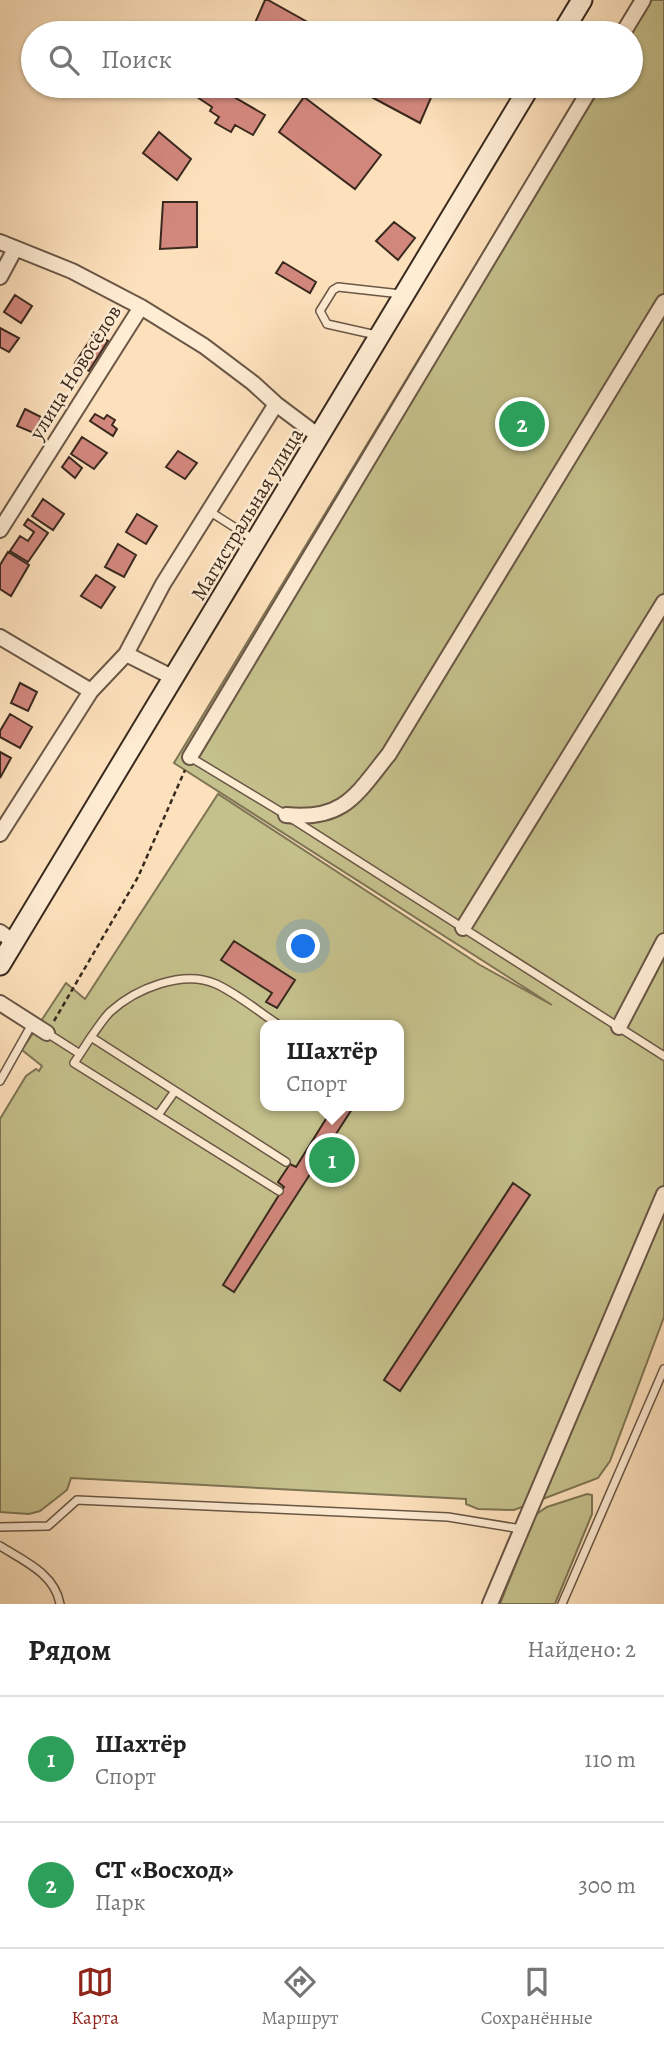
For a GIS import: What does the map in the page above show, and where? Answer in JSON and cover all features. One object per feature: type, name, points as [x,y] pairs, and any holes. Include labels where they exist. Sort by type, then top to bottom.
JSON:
[{"type":"main road","points":[[569,21],[582,0]]},
{"type":"main road","name":"Магистральная улица","points":[[0,965],[7,937],[174,678],[523,98]]},
{"type":"street","points":[[630,21],[643,0]]},
{"type":"street","points":[[190,757],[585,98]]},
{"type":"street","points":[[0,242],[72,271],[141,307],[204,346],[320,437]]},
{"type":"street","points":[[0,277],[15,248]]},
{"type":"street","points":[[286,815],[308,817],[323,815],[340,808],[363,786],[389,754],[664,302]]},
{"type":"street","name":"улица Новосёлов","points":[[0,530],[141,307]]},
{"type":"street","name":"Магистральная улица","points":[[0,834],[91,691],[126,654],[163,584],[276,404]]},
{"type":"street","points":[[463,928],[664,602]]},
{"type":"street","points":[[0,638],[91,691]]},
{"type":"street","points":[[126,654],[174,678]]},
{"type":"street","points":[[619,1027],[664,941]]},
{"type":"street","points":[[0,1003],[47,1033]]},
{"type":"street","points":[[490,1604],[664,1194]]},
{"type":"lane","points":[[380,337],[327,324],[320,311],[333,289],[338,287],[406,295]]},
{"type":"lane","points":[[209,511],[257,541]]},
{"type":"lane","points":[[190,757],[286,815],[664,1056]]},
{"type":"lane","points":[[271,1020],[216,984],[200,979],[182,979],[162,984],[125,1000],[109,1013],[74,1063],[279,1191]]},
{"type":"lane","points":[[0,1081],[32,1024]]},
{"type":"lane","points":[[47,1033],[80,1054]]},
{"type":"lane","points":[[91,1037],[286,1162]]},
{"type":"lane","points":[[158,1115],[175,1091]]},
{"type":"lane","points":[[562,1604],[664,1368]]},
{"type":"lane","points":[[0,1527],[48,1526],[76,1500],[448,1517],[522,1529]]},
{"type":"lane","points":[[0,1546],[51,1580],[60,1604]]},
{"type":"path","points":[[47,1033],[138,877],[190,757]]},
{"type":"shaded area","points":[[636,0],[664,0],[664,1317],[610,1461],[598,1478],[514,1510],[478,1509],[466,1504],[466,1499],[71,1478],[67,1490],[40,1511],[29,1514],[0,1512],[0,1119],[26,1076],[36,1069],[39,1071],[42,1066],[22,1050],[66,983],[85,999],[218,794],[480,965],[552,1005],[174,763],[577,98],[643,98],[643,21],[633,21]]},
{"type":"shaded area","points":[[587,1494],[592,1495],[592,1514],[555,1604],[500,1604],[535,1515],[547,1507]]},
{"type":"building","points":[[265,0],[268,0],[306,21],[256,21]]},
{"type":"building","points":[[198,98],[236,98],[265,115],[253,135],[235,125],[231,132],[215,123],[219,117],[210,111],[212,107]]},
{"type":"building","points":[[305,98],[381,155],[355,189],[279,132]]},
{"type":"building","points":[[373,98],[431,98],[420,123]]},
{"type":"building","points":[[159,132],[191,159],[177,180],[143,153]]},
{"type":"building","points":[[163,202],[197,202],[197,247],[160,249]]},
{"type":"building","points":[[394,222],[415,238],[398,260],[376,241]]},
{"type":"building","points":[[283,262],[316,282],[310,293],[276,273]]},
{"type":"building","points":[[15,295],[32,306],[21,323],[4,312]]},
{"type":"building","points":[[0,328],[19,338],[9,352],[0,347]]},
{"type":"building","points":[[94,334],[108,341],[89,371],[75,363]]},
{"type":"building","points":[[25,409],[41,417],[34,433],[17,426]]},
{"type":"building","points":[[95,414],[104,419],[107,415],[115,420],[112,425],[117,429],[113,436],[90,421]]},
{"type":"building","points":[[82,437],[107,453],[94,469],[71,454]]},
{"type":"building","points":[[178,451],[197,463],[185,479],[166,467]]},
{"type":"building","points":[[69,457],[82,468],[75,478],[62,467]]},
{"type":"building","points":[[43,499],[64,514],[53,530],[32,516]]},
{"type":"building","points":[[137,514],[157,526],[146,544],[126,532]]},
{"type":"building","points":[[28,519],[48,533],[28,562],[10,551],[20,536],[28,541],[34,532],[24,525]]},
{"type":"building","points":[[118,544],[136,555],[124,577],[105,567]]},
{"type":"building","points":[[8,552],[29,565],[11,596],[0,589],[0,565]]},
{"type":"building","points":[[96,575],[115,587],[101,608],[81,596]]},
{"type":"building","points":[[20,683],[37,692],[28,711],[11,703]]},
{"type":"building","points":[[10,714],[32,727],[20,748],[0,737],[0,731]]},
{"type":"building","points":[[0,752],[11,758],[0,778]]},
{"type":"building","points":[[234,941],[295,980],[277,1008],[266,1002],[272,993],[221,960]]},
{"type":"building","points":[[331,1111],[351,1111],[234,1292],[223,1285],[284,1187],[278,1182],[290,1164],[296,1167]]},
{"type":"building","points":[[513,1183],[530,1195],[400,1391],[384,1380]]},
{"type":"place","name":"СТ «Восход»","points":[[522,424]]},
{"type":"place","name":"Шахтёр","points":[[332,1160]]}]
